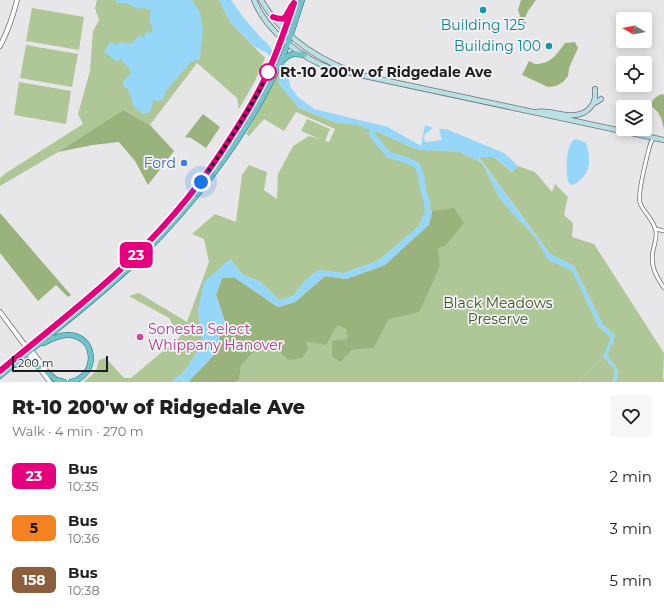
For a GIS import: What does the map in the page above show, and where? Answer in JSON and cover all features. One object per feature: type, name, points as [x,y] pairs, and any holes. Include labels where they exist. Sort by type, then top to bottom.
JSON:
[{"type":"main road","points":[[254,0],[270,26],[282,38],[304,55],[326,67],[664,140]]},
{"type":"main road","points":[[261,0],[273,17],[291,36],[322,59],[352,73]]},
{"type":"main road","points":[[0,371],[30,350],[107,288],[167,229],[203,187],[221,164],[262,100],[286,53],[302,0]]},
{"type":"main road","points":[[273,17],[280,20],[286,17],[294,2]]},
{"type":"main road","points":[[0,376],[114,276],[140,251],[174,215],[201,182],[220,155],[249,108],[267,74],[280,46],[294,2]]},
{"type":"main road","points":[[286,53],[304,55]]},
{"type":"main road","points":[[532,112],[541,111],[572,116],[583,113],[591,108],[595,98],[595,89]]},
{"type":"main road","points":[[593,104],[601,100]]},
{"type":"main road","points":[[30,350],[49,340],[63,335],[75,336],[83,340],[91,353],[90,366],[83,377],[71,382]]},
{"type":"main road","points":[[12,366],[24,362],[32,363],[39,367]]},
{"type":"main road","points":[[47,372],[53,378],[64,382]]},
{"type":"street","points":[[0,46],[10,25],[17,0]]},
{"type":"street","points":[[653,138],[650,145],[639,198],[642,207],[656,229],[652,266],[664,288]]},
{"type":"street","points":[[656,229],[664,231]]},
{"type":"street","points":[[0,312],[55,382]]},
{"type":"street","points":[[30,350],[39,367],[50,382]]},
{"type":"green space","points":[[97,0],[219,0],[231,23],[265,58],[255,81],[239,109],[237,98],[197,63],[150,125],[123,110],[58,152],[0,186],[0,178],[6,173],[83,124],[78,114],[90,71],[93,31],[99,20],[95,8]]},
{"type":"green space","points":[[521,0],[536,0],[525,18],[526,25],[516,26],[520,16],[518,10]]},
{"type":"green space","points":[[32,8],[84,17],[79,50],[26,41]]},
{"type":"green space","points":[[575,42],[578,48],[569,68],[568,76],[563,82],[556,86],[548,87],[522,75],[529,61],[535,64],[541,64],[549,61],[565,43]]},
{"type":"green space","points":[[26,45],[78,54],[72,87],[20,78]]},
{"type":"green space","points":[[280,70],[299,108],[334,122],[364,126],[416,149],[460,152],[482,163],[500,199],[535,237],[548,259],[572,270],[599,327],[612,338],[603,356],[615,370],[613,382],[235,382],[239,380],[241,366],[258,347],[276,349],[288,360],[306,341],[337,324],[346,329],[352,350],[374,348],[389,319],[425,212],[419,226],[378,261],[343,273],[318,270],[305,281],[293,296],[279,300],[261,282],[243,275],[230,259],[198,310],[203,343],[184,372],[171,382],[84,382],[96,371],[99,360],[106,358],[124,378],[131,378],[180,337],[169,318],[129,296],[139,293],[187,322],[209,262],[204,239],[192,234],[215,214],[236,222],[242,175],[249,165],[267,172],[264,190],[277,199],[278,174],[293,146],[309,136],[320,139],[301,131],[307,119],[330,129],[325,141],[329,142],[335,129],[296,112],[284,131],[264,119],[249,136],[246,134]]},
{"type":"green space","points":[[19,82],[71,91],[66,124],[14,115]]},
{"type":"green space","points":[[662,94],[664,95],[664,130],[660,116],[652,107],[652,101]]},
{"type":"green space","points":[[123,110],[150,125],[174,151],[148,185],[135,161],[119,142],[93,145],[58,152]]},
{"type":"green space","points":[[203,114],[220,127],[206,148],[191,138],[185,137]]},
{"type":"green space","name":"Black Meadows Preserve","points":[[478,156],[494,157],[512,172],[518,166],[535,172],[552,192],[555,184],[568,197],[564,215],[573,223],[572,237],[594,244],[664,353],[664,382],[616,382],[618,370],[607,355],[615,335],[603,325],[574,266],[550,254]]},
{"type":"green space","points":[[454,208],[464,223],[445,246],[438,248],[440,266],[419,312],[389,319],[374,348],[352,350],[340,362],[332,356],[332,341],[348,339],[346,329],[337,325],[326,345],[306,341],[308,350],[302,358],[288,360],[276,349],[258,347],[241,366],[239,380],[235,382],[188,382],[213,356],[225,322],[216,295],[222,278],[234,277],[278,307],[295,302],[325,276],[346,279],[385,265],[432,214],[432,211]]},
{"type":"green space","points":[[0,213],[71,295],[68,297],[56,285],[38,301],[0,253]]},
{"type":"water","points":[[115,0],[192,0],[200,12],[203,30],[200,59],[191,62],[165,92],[164,98],[159,101],[153,100],[152,108],[149,113],[143,114],[133,106],[128,88],[124,87],[123,81],[131,73],[128,67],[121,60],[116,61],[104,52],[110,42],[116,44],[122,42],[131,44],[140,35],[143,38],[146,32],[151,33],[153,30],[149,19],[151,10],[144,8],[138,9],[126,3],[117,3]]},
{"type":"water","points":[[219,0],[231,0],[243,17],[270,48],[267,53],[255,47],[231,23]]},
{"type":"water","points":[[285,61],[290,86],[298,97],[314,109],[388,127],[421,146],[425,125],[433,128],[424,135],[425,142],[442,140],[439,129],[446,129],[504,153],[518,166],[513,172],[494,157],[478,157],[550,254],[574,266],[603,325],[615,335],[607,355],[618,370],[616,382],[613,382],[615,370],[603,356],[611,338],[599,327],[572,271],[548,260],[535,237],[500,199],[482,163],[460,152],[416,149],[364,126],[334,122],[299,108],[278,83],[281,72],[280,70]]},
{"type":"water","points":[[575,139],[586,143],[589,162],[585,175],[578,182],[572,185],[568,182],[567,159],[569,147]]},
{"type":"water","points":[[432,211],[429,225],[385,265],[346,279],[325,276],[295,302],[278,307],[234,277],[222,278],[216,295],[225,322],[213,356],[188,382],[171,382],[184,372],[203,343],[198,310],[204,282],[230,259],[243,275],[261,282],[279,300],[293,296],[305,281],[318,270],[343,273],[378,261],[419,226],[425,212]]},
{"type":"waterway","points":[[264,44],[282,68]]},
{"type":"waterway","points":[[366,126],[372,127],[372,135],[389,155],[417,165],[427,201],[428,216],[426,218]]},
{"type":"waterway","points":[[420,149],[428,151],[432,149]]},
{"type":"waterway","points":[[609,349],[613,345],[613,340]]},
{"type":"waterway","points":[[578,382],[603,357]]},
{"type":"bus line","name":"23","points":[[0,371],[82,303],[140,251],[201,182],[220,155],[259,91],[280,46],[294,3],[286,17],[280,20],[273,17]]},
{"type":"place","name":"Building 125","points":[[483,10]]},
{"type":"place","name":"Building 100","points":[[549,46]]},
{"type":"place","name":"Rt-10 200'w of Ridgedale Ave","points":[[268,72]]},
{"type":"place","name":"Ford","points":[[184,163]]},
{"type":"place","name":"Sonesta Select Whippany Hanover","points":[[140,337]]},
{"type":"route","points":[[201,182],[239,125],[259,91],[268,72]]}]
